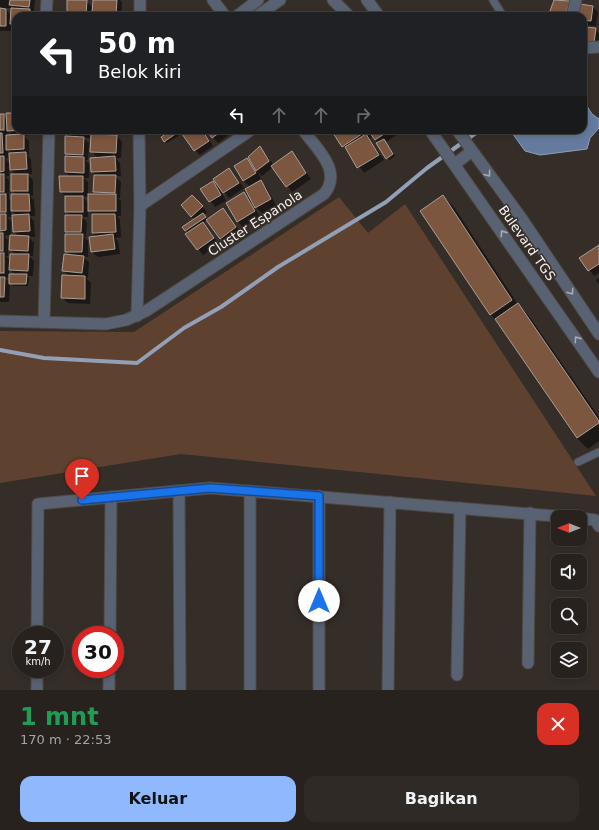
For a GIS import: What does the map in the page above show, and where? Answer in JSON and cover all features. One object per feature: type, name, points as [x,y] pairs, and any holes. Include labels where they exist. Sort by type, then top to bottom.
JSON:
[{"type":"street","points":[[46,12],[47,0]]},
{"type":"street","points":[[140,0],[140,12]]},
{"type":"street","points":[[213,0],[222,12]]},
{"type":"street","points":[[242,12],[258,0]]},
{"type":"street","points":[[263,12],[280,0]]},
{"type":"street","points":[[333,0],[345,12]]},
{"type":"street","points":[[367,0],[376,12]]},
{"type":"street","points":[[573,12],[576,0]]},
{"type":"street","points":[[587,48],[599,47]]},
{"type":"street","points":[[44,322],[49,134]]},
{"type":"street","points":[[137,316],[140,206],[139,134]]},
{"type":"street","points":[[140,206],[245,134]]},
{"type":"street","name":"Cluster Espanola","points":[[0,321],[106,324],[137,316],[324,194],[332,181],[331,172],[306,134]]},
{"type":"street","name":"Bulevard TGS","points":[[433,134],[599,372]]},
{"type":"street","name":"Bulevard TGS","points":[[460,134],[522,219],[599,334]]},
{"type":"street","points":[[453,161],[468,147]]},
{"type":"street","points":[[37,626],[38,504],[210,488],[551,515]]},
{"type":"street","points":[[179,491],[180,690]]},
{"type":"street","points":[[250,491],[250,690]]},
{"type":"street","points":[[319,496],[319,690]]},
{"type":"street","points":[[110,626],[111,497]]},
{"type":"street","points":[[388,690],[390,502]]},
{"type":"street","points":[[457,675],[460,508]]},
{"type":"street","points":[[528,663],[530,513]]},
{"type":"street","points":[[587,519],[595,520],[599,526]]},
{"type":"street","points":[[37,678],[37,690]]},
{"type":"street","points":[[109,678],[109,690]]},
{"type":"lane","points":[[494,0],[501,12]]},
{"type":"lane","points":[[578,462],[599,452]]},
{"type":"shaded area","points":[[339,197],[368,233],[405,204],[596,496],[181,454],[0,483],[0,331],[134,332]]},
{"type":"water","points":[[587,106],[592,114],[599,119],[599,128],[590,138],[587,149],[540,155],[525,151],[513,134],[587,134]]},
{"type":"building","points":[[10,0],[30,0],[29,7],[9,5]]},
{"type":"building","points":[[67,0],[87,0],[86,12],[67,12]]},
{"type":"building","points":[[93,0],[117,0],[116,12],[92,12]]},
{"type":"building","points":[[554,0],[570,1],[566,12],[550,11]]},
{"type":"building","points":[[580,4],[593,6],[591,21],[587,20],[587,12],[579,12]]},
{"type":"building","points":[[0,8],[6,9],[6,26],[0,26]]},
{"type":"building","points":[[11,8],[30,9],[30,12],[12,12],[12,24],[10,24]]},
{"type":"building","points":[[587,27],[596,28],[594,43],[587,42]]},
{"type":"building","points":[[6,113],[12,113],[12,131],[7,131]]},
{"type":"building","points":[[0,114],[4,114],[4,130],[0,130]]},
{"type":"building","points":[[0,133],[2,133],[3,153],[0,153]]},
{"type":"building","points":[[24,134],[24,149],[6,150],[6,135]]},
{"type":"building","points":[[91,134],[117,135],[116,153],[90,152]]},
{"type":"building","points":[[166,134],[175,134],[164,142],[161,137]]},
{"type":"building","points":[[182,134],[205,134],[209,141],[194,151]]},
{"type":"building","points":[[209,134],[218,134],[212,138]]},
{"type":"building","points":[[334,134],[362,134],[342,147]]},
{"type":"building","points":[[366,134],[379,155],[357,168],[345,147]]},
{"type":"building","points":[[370,134],[384,134],[375,140]]},
{"type":"building","points":[[65,136],[84,137],[83,155],[65,154]]},
{"type":"building","points":[[384,139],[393,154],[386,159],[376,143]]},
{"type":"building","points":[[260,146],[269,161],[256,171],[248,157]]},
{"type":"building","points":[[292,151],[306,173],[286,187],[271,166]]},
{"type":"building","points":[[26,152],[27,169],[10,170],[9,153]]},
{"type":"building","points":[[0,156],[4,156],[4,171],[0,172]]},
{"type":"building","points":[[65,156],[84,157],[84,173],[65,172]]},
{"type":"building","points":[[115,156],[116,171],[91,172],[90,158]]},
{"type":"building","points":[[247,158],[256,173],[243,181],[234,166]]},
{"type":"building","points":[[229,168],[239,183],[223,193],[213,179]]},
{"type":"building","points":[[0,174],[4,174],[4,192],[0,192]]},
{"type":"building","points":[[11,174],[28,174],[28,191],[11,191]]},
{"type":"building","points":[[94,175],[116,175],[115,193],[93,192]]},
{"type":"building","points":[[59,176],[83,176],[83,192],[60,192]]},
{"type":"building","points":[[261,180],[271,199],[255,208],[245,189]]},
{"type":"building","points":[[213,181],[221,195],[209,202],[200,189]]},
{"type":"building","points":[[244,192],[255,211],[237,222],[226,203]]},
{"type":"building","points":[[0,194],[6,194],[6,212],[0,212]]},
{"type":"building","points":[[11,194],[29,194],[30,211],[11,211]]},
{"type":"building","points":[[88,194],[116,194],[116,211],[88,211]]},
{"type":"building","points":[[192,195],[203,206],[191,217],[181,205]]},
{"type":"building","points":[[443,195],[512,300],[490,315],[420,211]]},
{"type":"building","points":[[65,196],[83,196],[83,212],[65,212]]},
{"type":"building","points":[[223,208],[236,227],[220,239],[206,220]]},
{"type":"building","points":[[203,213],[206,217],[185,231],[182,227]]},
{"type":"building","points":[[0,214],[6,214],[6,230],[0,231]]},
{"type":"building","points":[[29,214],[30,231],[13,232],[12,215]]},
{"type":"building","points":[[92,214],[115,214],[116,232],[92,233]]},
{"type":"building","points":[[65,215],[82,215],[81,232],[65,232]]},
{"type":"building","points":[[203,222],[214,238],[197,250],[185,234]]},
{"type":"building","points":[[0,233],[3,233],[3,251],[0,251]]},
{"type":"building","points":[[65,234],[83,234],[82,252],[65,252]]},
{"type":"building","points":[[113,234],[115,249],[91,252],[89,237]]},
{"type":"building","points":[[10,235],[29,236],[28,251],[9,250]]},
{"type":"building","points":[[599,245],[599,264],[588,271],[579,258]]},
{"type":"building","points":[[0,253],[4,253],[4,273],[0,273]]},
{"type":"building","points":[[10,254],[29,254],[28,271],[9,270]]},
{"type":"building","points":[[64,254],[84,256],[82,273],[62,271]]},
{"type":"building","points":[[9,274],[27,274],[26,284],[9,284]]},
{"type":"building","points":[[62,275],[85,276],[85,299],[61,298]]},
{"type":"building","points":[[0,277],[5,277],[4,297],[0,297]]},
{"type":"building","points":[[518,303],[599,421],[599,423],[577,438],[495,319]]},
{"type":"waterway","points":[[0,350],[44,358],[137,363],[184,328],[221,307],[278,267],[386,202],[427,168],[474,134]]},
{"type":"route","points":[[82,500],[210,488],[319,496],[319,601]]}]
